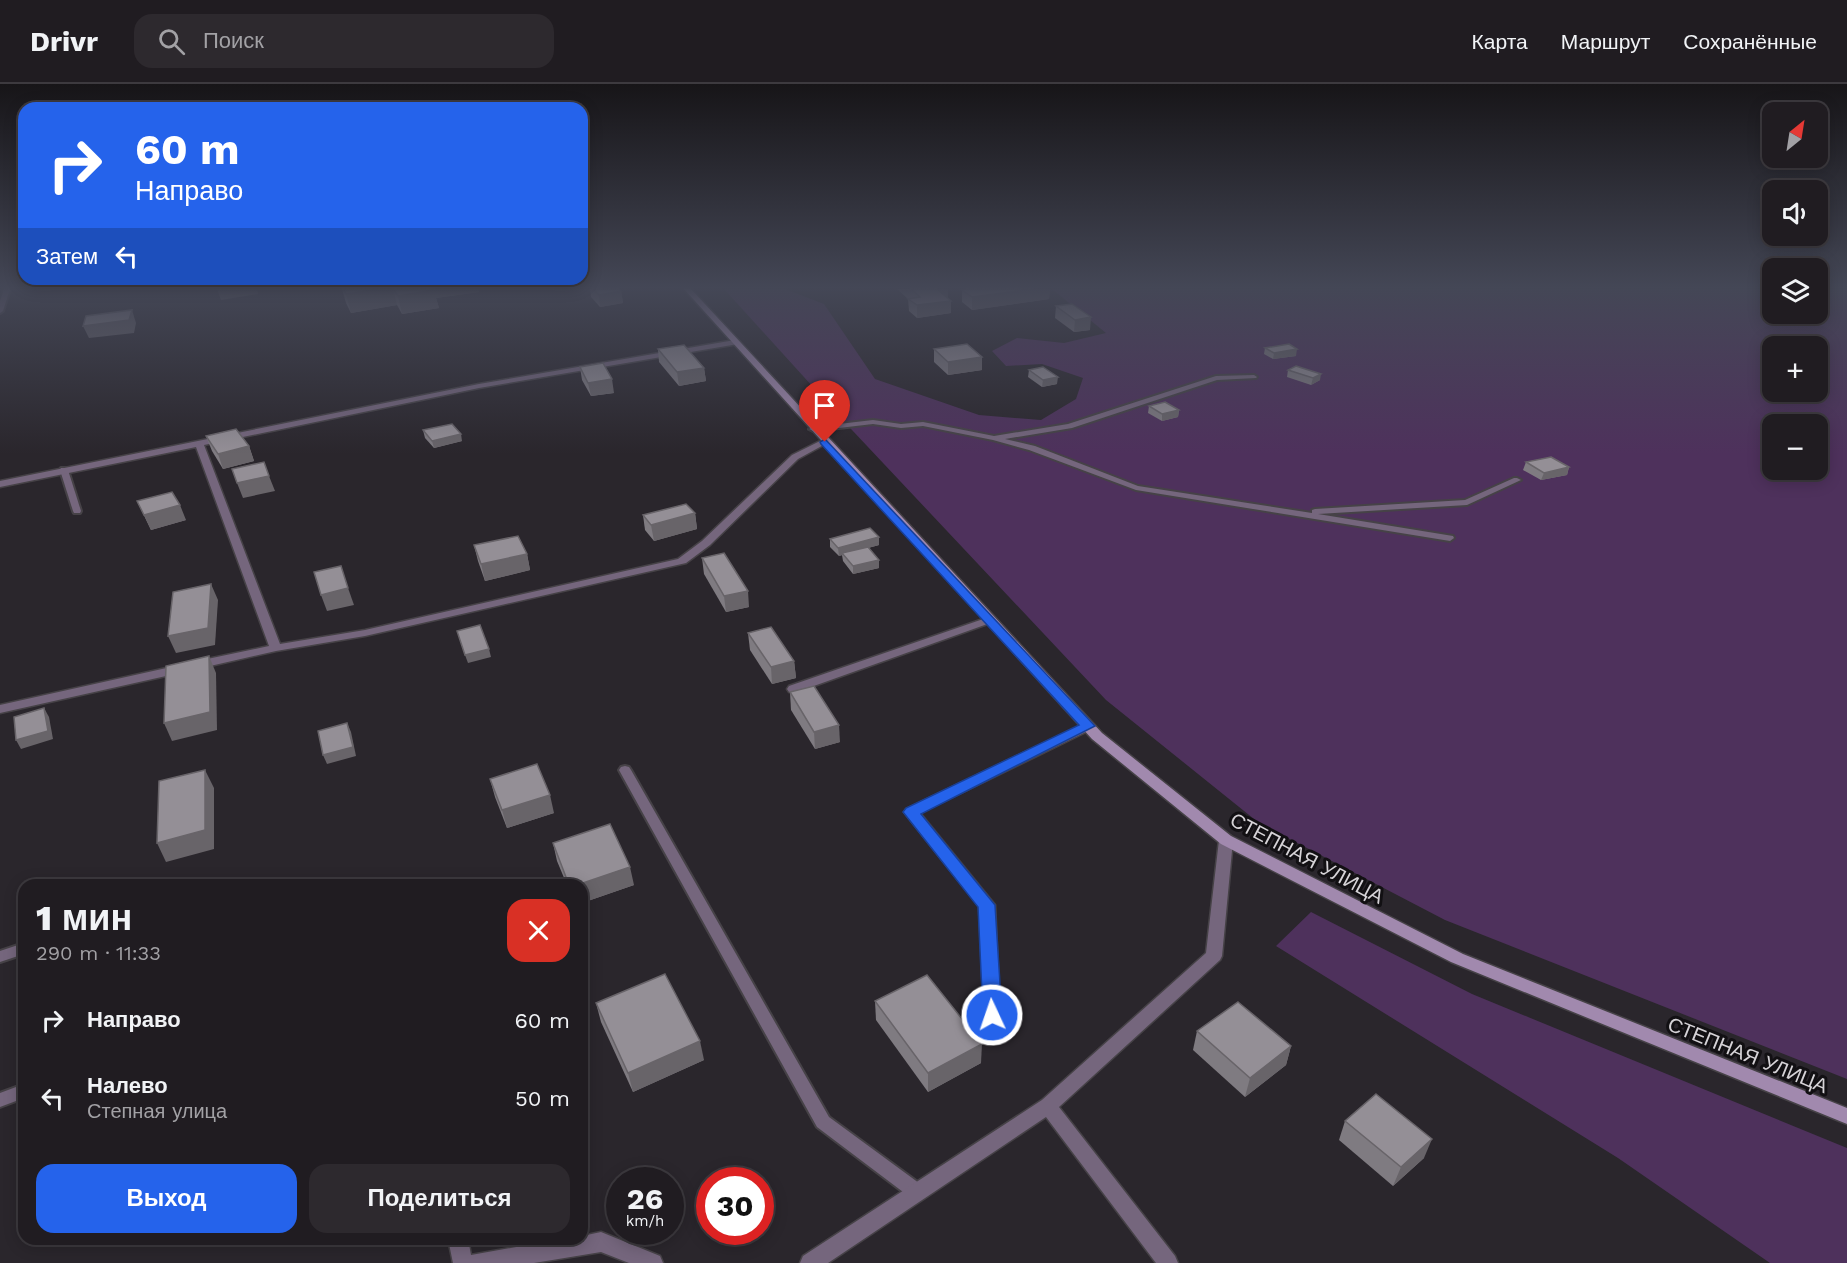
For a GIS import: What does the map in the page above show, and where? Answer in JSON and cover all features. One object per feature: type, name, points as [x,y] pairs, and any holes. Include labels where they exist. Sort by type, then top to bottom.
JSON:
[{"type":"street","points":[[0,484],[479,386],[723,344]]},
{"type":"street","name":"СТЕПНАЯ УЛИЦА","points":[[737,344],[1088,726],[1227,840],[1457,958],[1847,1116]]},
{"type":"street","points":[[199,442],[276,648]]},
{"type":"street","points":[[0,709],[276,648],[365,633],[682,561],[706,543],[795,457],[825,442]]},
{"type":"street","points":[[793,689],[989,620]]},
{"type":"street","points":[[992,1015],[987,905],[911,812],[1088,726]]},
{"type":"street","points":[[810,1263],[1048,1106],[1214,956],[1227,840]]},
{"type":"street","points":[[1048,1106],[1168,1263]]},
{"type":"street","points":[[588,1244],[601,1242],[653,1263]]},
{"type":"street","points":[[459,1245],[463,1263]]},
{"type":"street","points":[[476,1263],[583,1245]]},
{"type":"lane","points":[[994,438],[1069,426],[1216,378],[1254,377]]},
{"type":"lane","points":[[813,429],[873,422],[901,426],[923,424],[1032,448],[1136,488],[1450,538]]},
{"type":"lane","points":[[64,470],[77,511]]},
{"type":"lane","points":[[1297,514],[1467,502],[1517,480]]},
{"type":"lane","points":[[625,770],[823,1122],[917,1192]]},
{"type":"lane","points":[[0,957],[18,950]]},
{"type":"lane","points":[[0,1100],[18,1093]]},
{"type":"shaded area","points":[[774,344],[851,344],[875,379],[979,415],[1041,420],[1076,399],[1083,378],[1042,364],[1006,366],[992,351],[1005,344],[1762,344],[1762,402],[1828,402],[1828,344],[1847,344],[1847,1079],[1445,920],[1259,823],[1106,700]]},
{"type":"shaded area","points":[[1311,912],[1472,994],[1847,1148],[1847,1263],[1770,1263],[1618,1158],[1276,946]]},
{"type":"building","points":[[967,344],[982,357],[948,362],[934,349]]},
{"type":"building","points":[[1289,344],[1297,349],[1274,353],[1265,348]]},
{"type":"building","points":[[684,345],[704,368],[677,372],[658,349]]},
{"type":"building","points":[[603,363],[612,379],[588,383],[580,367]]},
{"type":"building","points":[[1296,366],[1321,374],[1313,378],[1288,370]]},
{"type":"building","points":[[1043,367],[1058,377],[1043,380],[1029,370]]},
{"type":"building","points":[[1165,402],[1179,410],[1162,414],[1149,406]]},
{"type":"building","points":[[452,424],[461,434],[432,441],[423,430]]},
{"type":"building","points":[[236,429],[249,446],[218,454],[206,436]]},
{"type":"building","points":[[1551,457],[1569,467],[1544,473],[1526,462]]},
{"type":"building","points":[[264,462],[269,476],[237,483],[232,469]]},
{"type":"building","points":[[172,492],[180,505],[144,515],[137,501]]},
{"type":"building","points":[[686,504],[695,513],[651,525],[643,515]]},
{"type":"building","points":[[870,528],[879,537],[838,548],[830,539]]},
{"type":"building","points":[[518,536],[527,554],[481,564],[474,545]]},
{"type":"building","points":[[868,547],[879,560],[853,566],[842,553]]},
{"type":"building","points":[[724,553],[748,591],[724,596],[702,558]]},
{"type":"building","points":[[341,566],[348,588],[321,595],[314,572]]},
{"type":"building","points":[[211,584],[208,628],[168,636],[173,592]]},
{"type":"building","points":[[480,625],[489,649],[465,655],[457,631]]},
{"type":"building","points":[[771,627],[794,661],[771,667],[748,633]]},
{"type":"building","points":[[209,656],[210,712],[164,723],[166,666]]},
{"type":"building","points":[[814,686],[839,725],[814,732],[790,692]]},
{"type":"building","points":[[44,708],[48,731],[16,740],[14,717]]},
{"type":"building","points":[[347,723],[353,747],[323,755],[318,731]]},
{"type":"building","points":[[537,764],[550,795],[502,810],[490,779]]},
{"type":"building","points":[[205,770],[205,830],[157,843],[159,781]]},
{"type":"building","points":[[610,824],[630,867],[588,881],[588,879],[567,879],[553,843]]},
{"type":"building","points":[[665,974],[700,1041],[628,1073],[596,1003]]},
{"type":"building","points":[[927,975],[982,1044],[928,1073],[875,1001]]},
{"type":"building","points":[[1238,1002],[1291,1046],[1250,1078],[1197,1031]]},
{"type":"building","points":[[1376,1094],[1432,1139],[1401,1167],[1345,1121]]},
{"type":"route","points":[[825,442],[1088,726],[911,812],[987,905],[992,1015]]}]
